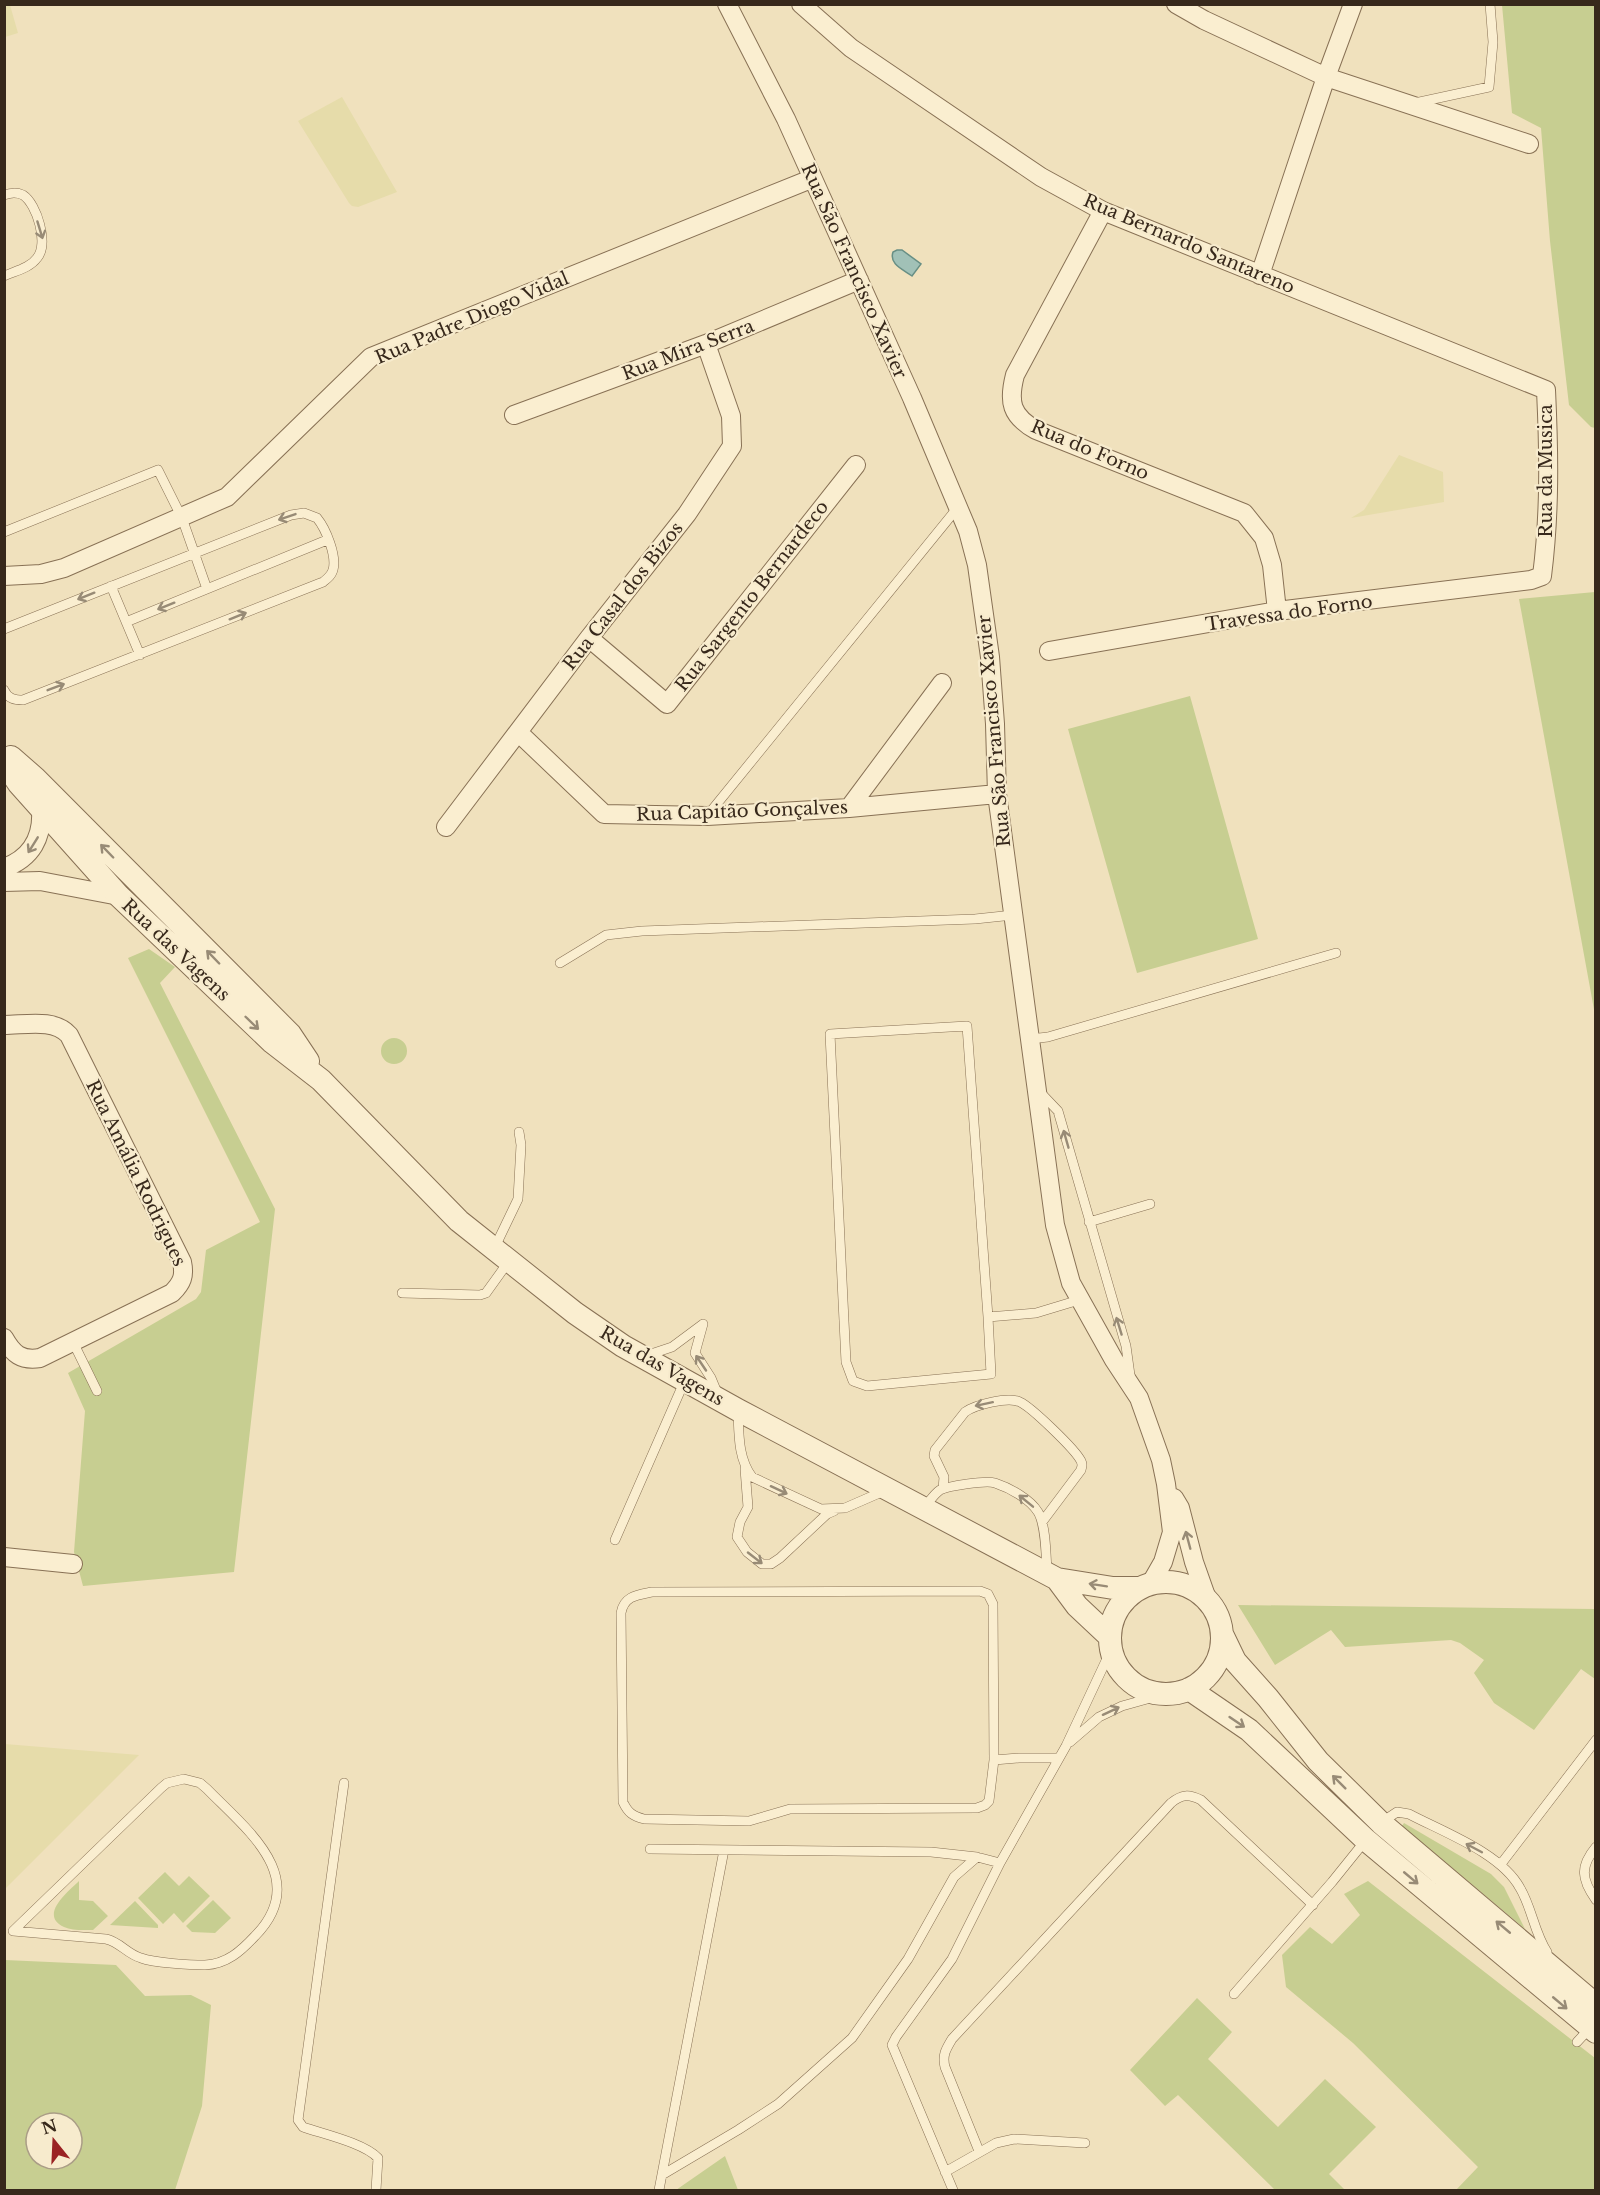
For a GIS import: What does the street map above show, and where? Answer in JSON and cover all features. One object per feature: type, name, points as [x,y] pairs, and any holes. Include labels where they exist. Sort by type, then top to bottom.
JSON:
[{"type":"street","name":"Rua São Francisco Xavier","points":[[726,4],[786,118],[811,178],[859,280],[958,506],[977,565],[988,646],[995,724],[997,794],[1055,1226],[1062,1258],[1079,1300],[1114,1360],[1131,1384],[1148,1424],[1166,1484],[1172,1532],[1163,1562],[1145,1586]]},
{"type":"street","name":"Rua Bernardo Santareno","points":[[801,4],[851,48],[1041,177],[1103,211],[1546,390]]},
{"type":"street","points":[[1176,4],[1204,20],[1326,77],[1529,144]]},
{"type":"street","points":[[1260,275],[1326,77],[1353,4]]},
{"type":"street","name":"Rua Padre Diogo Vidal","points":[[4,576],[41,574],[63,568],[227,497],[371,357],[811,178]]},
{"type":"street","name":"Rua do Forno","points":[[1103,211],[1015,375],[1011,391],[1013,408],[1022,422],[1036,430],[1244,513],[1264,538],[1272,565],[1277,611]]},
{"type":"street","name":"Rua Mira Serra","points":[[514,415],[706,344],[859,280]]},
{"type":"street","name":"Rua Casal dos Bizos","points":[[446,827],[589,638],[687,514],[732,446],[731,416],[706,344]]},
{"type":"street","name":"Rua da Musica","points":[[1531,580],[1542,576],[1548,534],[1550,477],[1546,390]]},
{"type":"street","name":"Rua Sargento Bernardeco","points":[[589,638],[667,704],[856,465]]},
{"type":"street","name":"Travessa do Forno","points":[[1049,651],[1277,611],[1531,580]]},
{"type":"street","points":[[849,808],[942,683]]},
{"type":"street","name":"Rua Capitão Gonçalves","points":[[519,733],[604,814],[707,816],[849,808],[997,794]]},
{"type":"street","name":"Rua das Vagens","points":[[4,752],[35,778],[290,1034],[321,1080]]},
{"type":"street","points":[[4,762],[41,809],[119,896]]},
{"type":"street","points":[[4,868],[26,857],[34,847],[42,822],[41,809]]},
{"type":"street","name":"Rua das Vagens","points":[[4,882],[40,881],[119,896],[272,1042],[321,1080],[459,1221],[575,1314],[642,1357],[1052,1577],[1113,1588],[1145,1586]]},
{"type":"street","name":"Rua Amália Rodrigues","points":[[4,1025],[52,1025],[63,1029],[69,1035],[182,1262],[184,1273],[181,1284],[172,1293],[40,1358],[29,1360],[17,1356],[4,1338]]},
{"type":"street","name":"Rua São Francisco Xavier","points":[[1166,1484],[1180,1508],[1194,1562],[1206,1596]]},
{"type":"street","points":[[4,1557],[73,1564]]},
{"type":"street","name":"Rua das Vagens","points":[[1052,1577],[1110,1644]]},
{"type":"street","points":[[1176,1582],[1206,1596],[1221,1623],[1222,1650],[1215,1665],[1204,1679],[1189,1689],[1165,1694],[1146,1691],[1130,1682],[1118,1667],[1110,1644],[1113,1618],[1123,1601],[1145,1586],[1176,1582]]},
{"type":"street","points":[[1222,1634],[1235,1661],[1318,1761],[1381,1823],[1596,2005]]},
{"type":"street","points":[[1189,1689],[1249,1730],[1366,1840],[1587,2034]]},
{"type":"lane","points":[[1409,104],[1490,87],[1493,42],[1490,4]]},
{"type":"lane","points":[[4,195],[14,193],[23,195],[29,202],[43,238],[43,248],[34,262],[4,276]]},
{"type":"lane","points":[[4,532],[158,470],[182,518],[207,589]]},
{"type":"lane","points":[[707,816],[958,506]]},
{"type":"lane","points":[[4,629],[298,513],[310,514],[316,518],[327,540],[334,563],[330,576],[323,582],[140,655],[23,700],[14,700],[4,690]]},
{"type":"lane","points":[[126,622],[327,540]]},
{"type":"lane","points":[[111,586],[140,655]]},
{"type":"lane","points":[[560,963],[606,935],[642,931],[975,919],[1013,915]]},
{"type":"lane","points":[[1030,1039],[1048,1036],[1336,953]]},
{"type":"lane","points":[[967,1026],[988,1317],[991,1374],[867,1386],[852,1381],[846,1362],[830,1034],[967,1026]]},
{"type":"lane","points":[[1036,1087],[1058,1111],[1126,1346],[1131,1384]]},
{"type":"lane","points":[[402,1293],[486,1293],[502,1255],[518,1199],[521,1145],[519,1132]]},
{"type":"lane","points":[[1089,1222],[1150,1204]]},
{"type":"lane","points":[[988,1317],[1036,1312],[1079,1300]]},
{"type":"lane","points":[[642,1357],[672,1347],[703,1324],[695,1353],[729,1405],[744,1467],[748,1508],[740,1522],[737,1537],[747,1552],[762,1564],[771,1564],[780,1558],[827,1514],[887,1490]]},
{"type":"lane","points":[[73,1342],[98,1391]]},
{"type":"lane","points":[[615,1540],[685,1380]]},
{"type":"lane","points":[[943,1489],[944,1477],[933,1456],[935,1450],[965,1412],[972,1407],[987,1403],[1012,1400],[1019,1402],[1038,1416],[1080,1458],[1082,1464],[1081,1470],[1042,1522]]},
{"type":"lane","points":[[744,1467],[752,1477],[821,1509],[845,1508]]},
{"type":"lane","points":[[923,1509],[938,1491],[943,1489],[994,1482],[1025,1498],[1038,1511],[1042,1522],[1052,1577]]},
{"type":"lane","points":[[980,1591],[988,1594],[993,1604],[994,1760],[989,1801],[982,1807],[790,1809],[749,1821],[635,1817],[627,1810],[623,1802],[623,1606],[636,1595],[652,1592],[980,1591]]},
{"type":"lane","points":[[953,2190],[892,2045],[952,1959],[1000,1863],[1066,1746],[1110,1644]]},
{"type":"lane","points":[[1066,1746],[1099,1717],[1122,1706],[1165,1694]]},
{"type":"lane","points":[[1501,1864],[1596,1740]]},
{"type":"lane","points":[[994,1760],[1059,1758]]},
{"type":"lane","points":[[175,1780],[192,1780],[207,1789],[259,1842],[269,1856],[275,1871],[278,1888],[275,1905],[268,1921],[240,1951],[230,1959],[218,1963],[202,1965],[149,1960],[133,1954],[122,1944],[106,1938],[9,1931],[161,1788],[175,1780]]},
{"type":"lane","points":[[344,1784],[298,2120],[303,2127],[374,2154],[378,2158],[376,2190]]},
{"type":"lane","points":[[979,2151],[945,2067],[943,2058],[945,2050],[952,2039],[1180,1796],[1191,1795],[1201,1800],[1313,1905]]},
{"type":"lane","points":[[1234,1994],[1313,1905],[1381,1823],[1397,1812],[1409,1814],[1501,1864],[1519,1884],[1539,1941],[1564,1979]]},
{"type":"lane","points":[[1596,1847],[1586,1859],[1584,1868],[1587,1882],[1596,1900]]},
{"type":"lane","points":[[650,1849],[931,1852],[977,1857],[1000,1863]]},
{"type":"lane","points":[[659,2190],[724,1850]]},
{"type":"lane","points":[[662,2175],[778,2104],[852,2038],[908,1959],[954,1877],[977,1857]]},
{"type":"lane","points":[[945,2172],[979,2151],[996,2143],[1014,2139],[1085,2143]]},
{"type":"shaded area","points":[[4,5],[10,5],[18,33],[5,37]]},
{"type":"shaded area","points":[[342,97],[397,192],[358,207],[349,203],[298,121]]},
{"type":"shaded area","points":[[1399,455],[1443,472],[1444,502],[1351,518],[1364,510]]},
{"type":"shaded area","points":[[4,1744],[139,1755],[5,1889]]},
{"type":"green space","points":[[1502,5],[1595,5],[1595,428],[1591,427],[1569,405],[1550,241],[1541,128],[1512,113]]},
{"type":"green space","points":[[1596,592],[1595,1015],[1519,599]]},
{"type":"green space","points":[[1190,696],[1258,939],[1137,973],[1068,729]]},
{"type":"green space","points":[[149,949],[175,967],[160,983],[275,1209],[234,1572],[83,1586],[74,1552],[85,1411],[68,1373],[196,1299],[201,1292],[206,1250],[260,1222],[128,958]]},
{"type":"green space","points":[[394,1038],[403,1042],[407,1051],[403,1060],[394,1064],[385,1060],[381,1051],[385,1042]]},
{"type":"green space","points":[[1238,1605],[1595,1609],[1595,1679],[1581,1669],[1534,1730],[1494,1703],[1474,1673],[1484,1660],[1460,1643],[1451,1640],[1345,1647],[1331,1630],[1275,1665]]},
{"type":"green space","points":[[1404,1823],[1491,1874],[1504,1887],[1525,1929],[1402,1826]]},
{"type":"green space","points":[[165,1872],[179,1886],[189,1876],[210,1896],[183,1923],[174,1913],[163,1924],[138,1898]]},
{"type":"green space","points":[[79,1881],[79,1900],[93,1901],[108,1916],[93,1930],[64,1927],[57,1922],[54,1916],[58,1903]]},
{"type":"green space","points":[[1368,1881],[1595,2058],[1595,2190],[1456,2190],[1478,2167],[1353,2043],[1286,1987],[1282,1955],[1310,1927],[1332,1944],[1360,1915],[1344,1894]]},
{"type":"green space","points":[[213,1900],[231,1918],[215,1933],[192,1932],[186,1926]]},
{"type":"green space","points":[[135,1901],[158,1925],[158,1928],[110,1925]]},
{"type":"green space","points":[[5,1960],[116,1965],[145,1996],[191,1995],[211,2005],[202,2106],[175,2190],[5,2190]]},
{"type":"green space","points":[[1197,1998],[1232,2032],[1208,2059],[1278,2127],[1325,2079],[1376,2127],[1329,2174],[1345,2190],[1275,2190],[1178,2095],[1165,2106],[1130,2070]]},
{"type":"green space","points":[[725,2156],[738,2190],[676,2190]]},
{"type":"water","points":[[902,250],[921,264],[912,276],[893,260],[893,252]]}]
